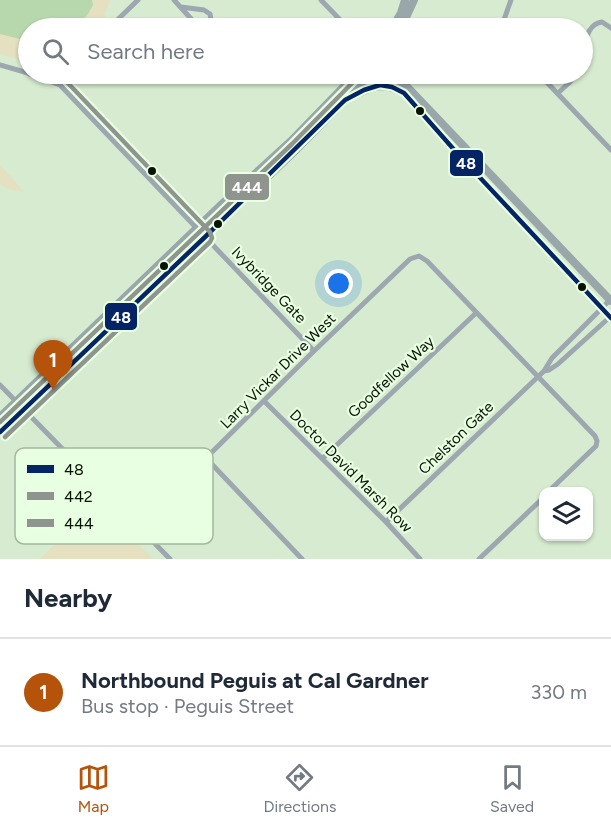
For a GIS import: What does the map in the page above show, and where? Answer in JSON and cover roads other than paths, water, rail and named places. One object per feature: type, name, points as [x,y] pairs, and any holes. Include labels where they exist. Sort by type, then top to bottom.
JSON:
[{"type":"street","points":[[119,18],[138,0]]},
{"type":"street","points":[[174,0],[190,18]]},
{"type":"street","points":[[321,0],[338,18]]},
{"type":"street","points":[[398,18],[405,0]]},
{"type":"street","points":[[406,18],[414,0]]},
{"type":"street","points":[[505,18],[511,0]]},
{"type":"street","points":[[181,8],[204,10],[210,14],[211,18]]},
{"type":"street","points":[[593,25],[602,22],[611,28]]},
{"type":"street","points":[[0,66],[18,70]]},
{"type":"street","points":[[0,417],[291,141],[346,84]]},
{"type":"street","points":[[0,432],[206,237],[361,84]]},
{"type":"street","points":[[396,84],[457,153],[611,317]]},
{"type":"street","points":[[404,84],[611,300]]},
{"type":"street","points":[[409,84],[414,94]]},
{"type":"street","points":[[549,84],[611,150]]},
{"type":"street","points":[[558,93],[568,84]]},
{"type":"street","name":"Ivybridge Gate","points":[[60,85],[314,351]]},
{"type":"street","points":[[345,100],[380,85],[392,87],[404,93]]},
{"type":"street","name":"Larry Vickar Drive West","points":[[213,452],[410,259],[419,256],[427,261],[595,436],[596,446],[554,487]]},
{"type":"street","name":"Chelston Gate","points":[[544,372],[552,358],[611,300]]},
{"type":"street","name":"Goodfellow Way","points":[[323,458],[476,313]]},
{"type":"street","name":"Chelston Gate","points":[[386,522],[538,376],[566,357],[611,317]]},
{"type":"street","points":[[0,385],[62,448]]},
{"type":"street","name":"Doctor David Marsh Row","points":[[264,401],[323,458],[420,559]]},
{"type":"street","points":[[213,464],[303,559]]},
{"type":"street","points":[[478,559],[539,501]]},
{"type":"street","points":[[156,544],[170,559]]},
{"type":"place","name":"Northbound Peguis at Cal Gardner","points":[[53,390]]}]
